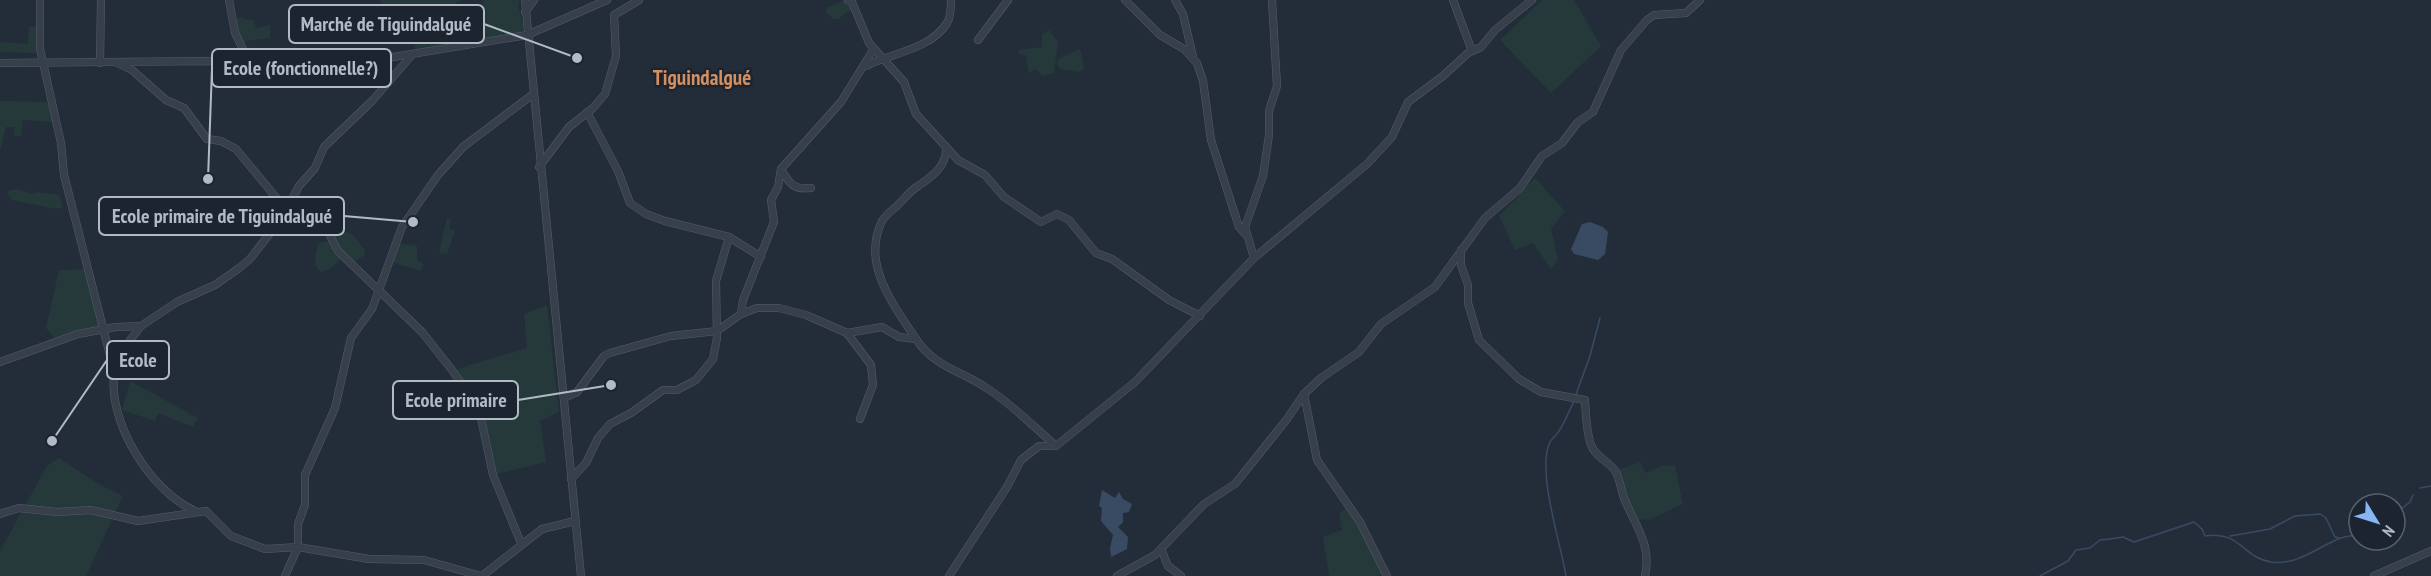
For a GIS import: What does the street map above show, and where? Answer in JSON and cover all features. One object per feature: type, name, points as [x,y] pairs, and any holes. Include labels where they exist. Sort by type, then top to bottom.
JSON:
[{"type":"street","points":[[40,0],[42,63],[61,143],[66,184],[75,207],[83,254],[114,371],[118,415],[138,458],[166,490],[186,507],[197,512]]},
{"type":"street","points":[[100,63],[101,0]]},
{"type":"street","points":[[229,0],[235,33],[252,67]]},
{"type":"street","points":[[525,0],[532,95],[581,576]]},
{"type":"street","points":[[525,12],[534,0]]},
{"type":"street","points":[[0,63],[214,61],[252,67],[293,69],[411,56],[527,35],[607,0]]},
{"type":"street","points":[[540,167],[569,127],[605,94],[614,66],[614,15],[639,0]]},
{"type":"street","points":[[848,0],[852,2],[858,21],[873,50],[903,80],[916,114],[965,165],[985,176],[1004,197],[1041,222],[1052,215],[1060,214],[1096,253],[1112,259],[1169,300],[1200,316]]},
{"type":"street","points":[[866,66],[900,54],[940,30],[948,21],[951,0]]},
{"type":"street","points":[[978,40],[1008,0]]},
{"type":"street","points":[[1125,0],[1160,35],[1193,57]]},
{"type":"street","points":[[1174,0],[1183,14],[1193,57],[1203,81],[1207,115],[1218,163],[1239,227],[1245,234],[1254,258]]},
{"type":"street","points":[[1245,234],[1249,212],[1263,176],[1269,135],[1269,111],[1276,86],[1272,0]]},
{"type":"street","points":[[1453,0],[1472,51]]},
{"type":"street","points":[[950,576],[1007,487],[1021,460],[1039,446],[1056,446],[1134,382],[1254,258],[1358,172],[1392,137],[1408,102],[1472,51],[1481,47],[1495,30],[1532,0]]},
{"type":"street","points":[[1117,576],[1161,549],[1204,504],[1235,484],[1304,394],[1321,378],[1354,357],[1381,324],[1435,287],[1485,218],[1520,188],[1542,156],[1562,143],[1578,122],[1593,112],[1621,50],[1647,20],[1654,15],[1686,14],[1700,0]]},
{"type":"street","points":[[741,314],[743,300],[774,222],[771,200],[778,187],[782,169],[841,102],[866,66],[873,50]]},
{"type":"street","points":[[114,371],[122,350],[141,326],[177,302],[215,285],[250,259],[289,206],[299,186],[315,168],[324,147],[372,101],[411,56]]},
{"type":"street","points":[[115,62],[131,69],[166,100],[184,108],[207,139],[221,141],[236,149],[272,193],[304,220],[324,227],[338,251],[380,288],[394,307],[422,332],[479,409],[493,475],[521,543]]},
{"type":"street","points":[[285,576],[298,547],[298,524],[304,505],[304,475],[335,408],[351,338],[366,318],[380,288],[402,228],[438,175],[477,134],[509,114],[532,95]]},
{"type":"street","points":[[587,112],[618,171],[630,203],[646,214],[665,221],[729,237],[761,257]]},
{"type":"street","points":[[946,147],[945,162],[934,175],[908,194],[886,215],[874,247],[876,266],[884,287],[924,351],[939,364],[988,388],[1056,446]]},
{"type":"street","points":[[782,169],[789,184],[796,188],[811,188]]},
{"type":"street","points":[[571,479],[586,463],[598,438],[610,424],[631,413],[663,390],[677,390],[696,380],[713,359],[717,331],[716,281],[729,237]]},
{"type":"street","points":[[1461,250],[1461,265],[1468,285],[1468,303],[1479,340],[1520,379],[1541,392],[1585,400],[1587,431],[1592,447],[1597,456],[1615,471],[1624,499],[1643,536],[1648,556],[1645,576]]},
{"type":"street","points":[[564,398],[577,392],[602,359],[610,353],[671,336],[717,331],[741,314],[757,308],[779,309],[812,317],[847,333],[871,365],[874,379],[869,401],[860,419]]},
{"type":"street","points":[[0,362],[78,334],[141,326]]},
{"type":"street","points":[[847,333],[882,327],[899,338],[916,339]]},
{"type":"street","points":[[1304,394],[1317,460],[1360,522],[1387,576]]},
{"type":"street","points":[[0,514],[19,508],[57,512],[91,510],[138,521],[206,511],[231,536],[265,549],[298,547],[369,559],[424,560],[481,576],[521,543],[549,525],[575,521]]},
{"type":"street","points":[[1161,549],[1168,566],[1181,576]]},
{"type":"street","points":[[2374,576],[2431,551]]},
{"type":"green space","points":[[379,0],[461,0],[446,10],[479,14],[484,0],[520,0],[518,5],[524,28],[515,38],[416,54],[413,38]]},
{"type":"green space","points":[[848,0],[854,7],[838,19],[833,19],[826,12],[826,8]]},
{"type":"green space","points":[[1542,0],[1574,0],[1601,46],[1551,93],[1500,40]]},
{"type":"green space","points":[[239,17],[254,21],[256,28],[270,25],[270,38],[239,42],[233,22]]},
{"type":"green space","points":[[36,26],[36,53],[0,52],[0,42],[28,44],[29,27]]},
{"type":"green space","points":[[1049,30],[1058,42],[1054,73],[1043,76],[1036,69],[1029,73],[1026,56],[1019,54],[1018,50],[1042,47],[1042,34]]},
{"type":"green space","points":[[1080,49],[1084,68],[1080,72],[1060,69],[1057,63],[1060,58]]},
{"type":"green space","points":[[0,101],[51,102],[56,122],[23,120],[21,136],[14,136],[15,127],[6,127],[0,150]]},
{"type":"green space","points":[[1535,178],[1565,211],[1551,229],[1558,259],[1551,269],[1533,243],[1515,250],[1499,216]]},
{"type":"green space","points":[[17,189],[32,194],[36,192],[59,195],[63,207],[57,209],[12,200],[7,194],[8,191]]},
{"type":"green space","points":[[447,218],[451,220],[449,229],[455,231],[447,254],[439,253]]},
{"type":"green space","points":[[333,231],[351,233],[364,249],[365,255],[351,263],[344,257],[330,269],[322,272],[315,263],[318,243],[332,241]]},
{"type":"green space","points":[[398,243],[417,246],[417,260],[424,264],[421,271],[391,262]]},
{"type":"green space","points":[[87,269],[104,329],[57,341],[46,328],[59,270]]},
{"type":"green space","points":[[547,305],[559,412],[540,421],[546,462],[493,475],[479,409],[463,388],[457,369],[527,348],[524,314]]},
{"type":"green space","points":[[130,381],[198,418],[193,427],[158,413],[155,421],[122,410]]},
{"type":"green space","points":[[59,458],[97,483],[123,496],[86,576],[0,576],[0,551],[47,466]]},
{"type":"green space","points":[[1640,462],[1646,473],[1664,465],[1675,466],[1683,504],[1649,520],[1636,519],[1615,471]]},
{"type":"green space","points":[[1348,506],[1385,573],[1378,576],[1329,576],[1323,537],[1342,530],[1339,514]]},
{"type":"water","points":[[1590,222],[1603,227],[1608,232],[1605,254],[1598,260],[1574,254],[1571,249],[1582,224]]},
{"type":"water","points":[[1102,490],[1115,498],[1119,492],[1123,499],[1132,504],[1129,512],[1123,513],[1123,522],[1118,527],[1128,537],[1127,549],[1111,557],[1110,548],[1113,535],[1101,521],[1102,508],[1099,506]]},
{"type":"waterway","points":[[1575,397],[1590,356],[1600,318]]},
{"type":"waterway","points":[[1566,576],[1551,508],[1546,454],[1550,442],[1561,428],[1574,401]]},
{"type":"waterway","points":[[2420,488],[2431,486]]},
{"type":"waterway","points":[[2407,504],[2413,495]]},
{"type":"waterway","points":[[2230,536],[2270,529],[2295,516],[2320,514],[2326,518],[2335,537],[2339,538]]},
{"type":"waterway","points":[[2040,576],[2068,561],[2076,550],[2090,548],[2100,540],[2123,537],[2134,542],[2194,522],[2202,529],[2205,536],[2226,537],[2254,555],[2271,562],[2299,558],[2347,537]]},
{"type":"place","name":"Marché de Tiguindalgué","points":[[577,58]]},
{"type":"place","name":"Ecole (fonctionnelle?)","points":[[208,179]]},
{"type":"place","name":"Ecole primaire de Tiguindalgué","points":[[413,222]]},
{"type":"place","name":"Ecole primaire","points":[[611,385]]},
{"type":"place","name":"Ecole","points":[[52,441]]},
{"type":"district","name":"Tiguindalgué","points":[[702,77]]}]
